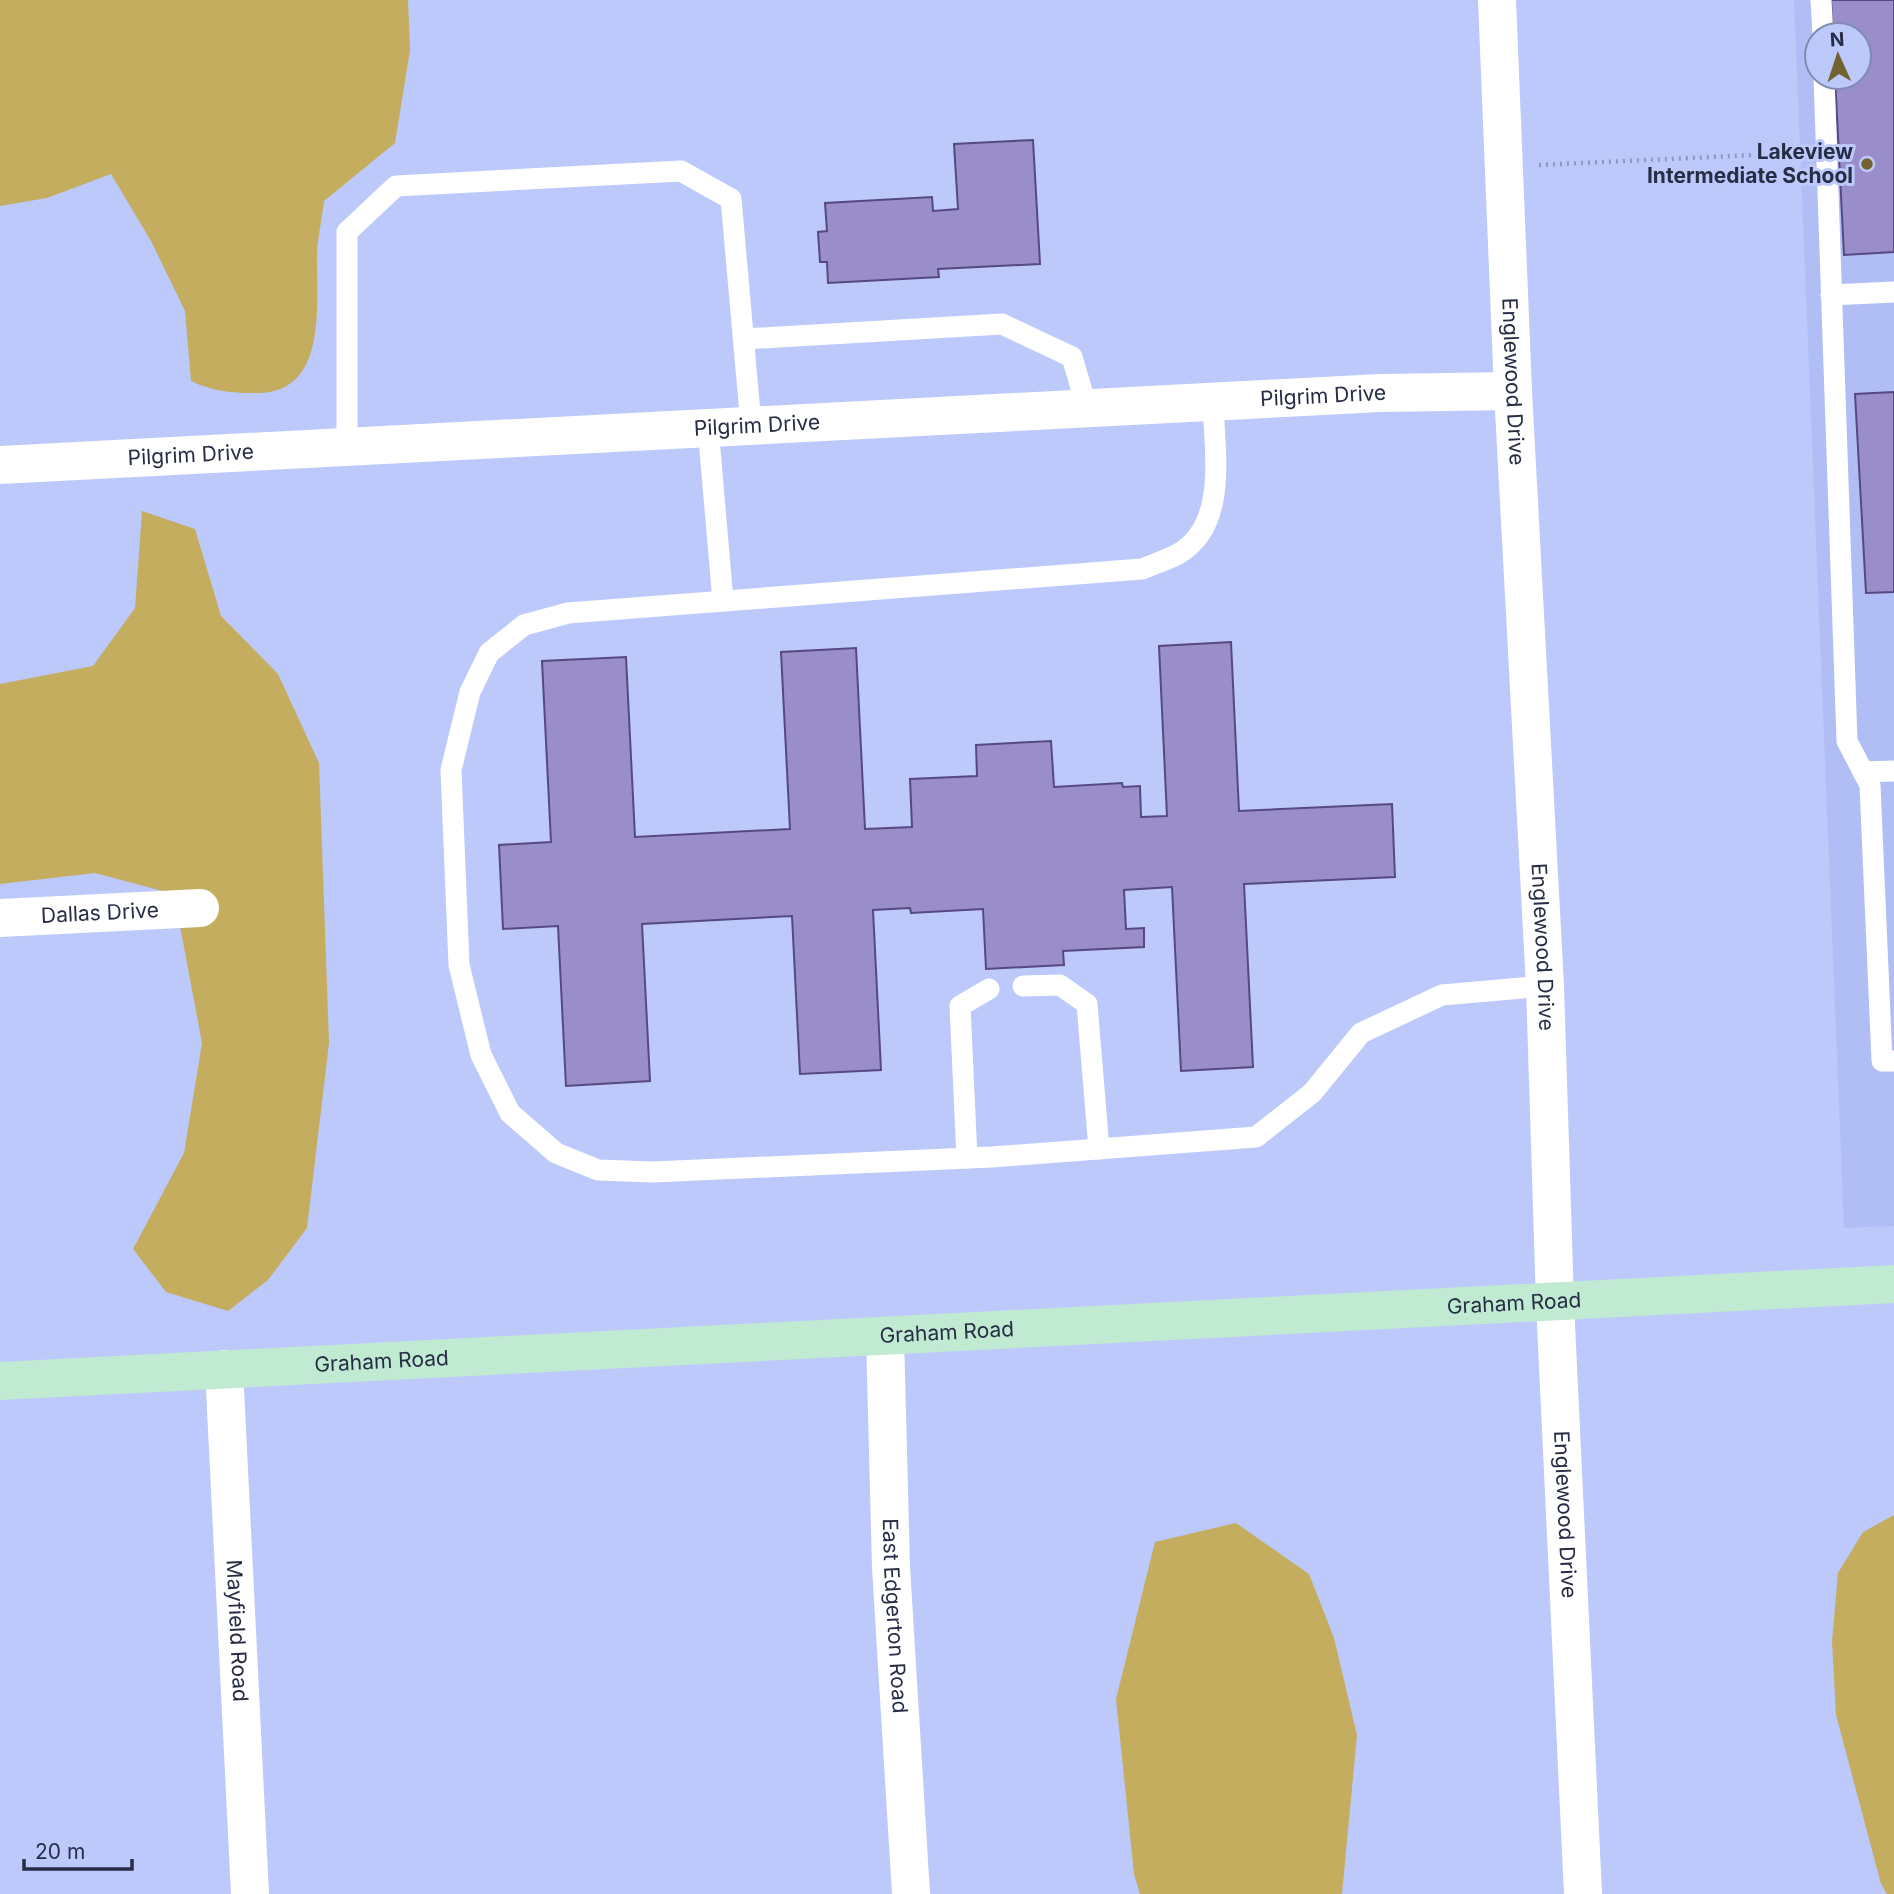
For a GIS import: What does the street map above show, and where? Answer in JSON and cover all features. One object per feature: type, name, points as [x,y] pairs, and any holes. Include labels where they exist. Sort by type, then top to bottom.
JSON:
[{"type":"main road","name":"Graham Road","points":[[0,1381],[1894,1284]]},
{"type":"street","name":"Englewood Drive","points":[[1497,0],[1513,391],[1545,986],[1555,1303],[1583,1894]]},
{"type":"street","name":"Pilgrim Drive","points":[[0,465],[1213,401],[1513,391]]},
{"type":"street","name":"Dallas Drive","points":[[0,918],[200,908]]},
{"type":"street","name":"East Edgerton Road","points":[[885,1336],[891,1567],[911,1894]]},
{"type":"street","name":"Mayfield Road","points":[[224,1369],[250,1894]]},
{"type":"lane","points":[[1821,0],[1822,21]]},
{"type":"lane","points":[[1824,91],[1847,741],[1870,785],[1882,1061],[1894,1061]]},
{"type":"lane","points":[[347,446],[347,232],[396,186],[681,172],[731,199],[751,425]]},
{"type":"lane","points":[[1831,295],[1894,292]]},
{"type":"lane","points":[[744,339],[1002,324],[1072,357],[1087,408]]},
{"type":"lane","points":[[1213,401],[1216,494],[1208,523],[1181,553],[1143,569],[568,613],[524,625],[489,653],[470,692],[451,770],[460,965],[481,1055],[510,1113],[556,1153],[598,1170],[653,1172],[967,1158],[1256,1137],[1312,1093],[1361,1032],[1442,995],[1545,986]]},
{"type":"lane","points":[[708,427],[723,601]]},
{"type":"lane","points":[[1863,772],[1894,771]]},
{"type":"lane","points":[[1023,986],[1060,985],[1087,1004],[1099,1149]]},
{"type":"lane","points":[[967,1158],[960,1006],[989,989]]},
{"type":"path","points":[[1538,165],[1797,153],[1798,166]]},
{"type":"shaded area","points":[[0,0],[408,0],[410,50],[395,143],[324,201],[318,247],[313,344],[306,364],[295,380],[278,390],[253,393],[221,391],[191,381],[185,311],[151,241],[111,174],[47,198],[0,206]]},
{"type":"shaded area","points":[[1794,0],[1894,0],[1894,1226],[1844,1228]]},
{"type":"shaded area","points":[[142,511],[195,529],[221,616],[278,674],[319,763],[329,1043],[307,1228],[268,1280],[228,1311],[166,1292],[133,1249],[184,1153],[202,1043],[174,894],[95,873],[0,884],[0,684],[93,666],[135,608]]},
{"type":"shaded area","points":[[1894,1515],[1894,1894],[1887,1894],[1881,1884],[1836,1715],[1832,1641],[1838,1573],[1863,1532]]},
{"type":"shaded area","points":[[1236,1523],[1309,1574],[1334,1638],[1357,1735],[1342,1894],[1140,1894],[1134,1874],[1116,1699],[1155,1542]]},
{"type":"building","name":"Lakeview Intermediate School","points":[[1831,0],[1894,0],[1894,252],[1844,255],[1836,91],[1873,91],[1873,21],[1832,21]]},
{"type":"building","points":[[1033,140],[1040,264],[938,269],[939,277],[828,283],[827,262],[820,262],[818,232],[827,231],[825,203],[932,197],[933,211],[958,209],[954,144]]},
{"type":"building","points":[[1894,392],[1894,592],[1866,593],[1855,394]]},
{"type":"building","points":[[1231,642],[1239,811],[1392,804],[1395,877],[1244,884],[1253,1067],[1181,1071],[1172,887],[1124,890],[1126,929],[1144,928],[1144,947],[1063,951],[1064,965],[986,969],[983,909],[911,913],[910,908],[873,910],[881,1070],[800,1074],[792,916],[642,924],[650,1081],[566,1086],[558,926],[503,929],[499,845],[551,842],[542,661],[626,657],[635,837],[790,829],[781,652],[856,648],[865,829],[912,827],[910,779],[977,776],[976,745],[1051,741],[1054,787],[1122,783],[1123,787],[1140,786],[1141,817],[1167,816],[1159,646]]},
{"type":"place","name":"Lakeview Intermediate School","points":[[1867,164]]}]
